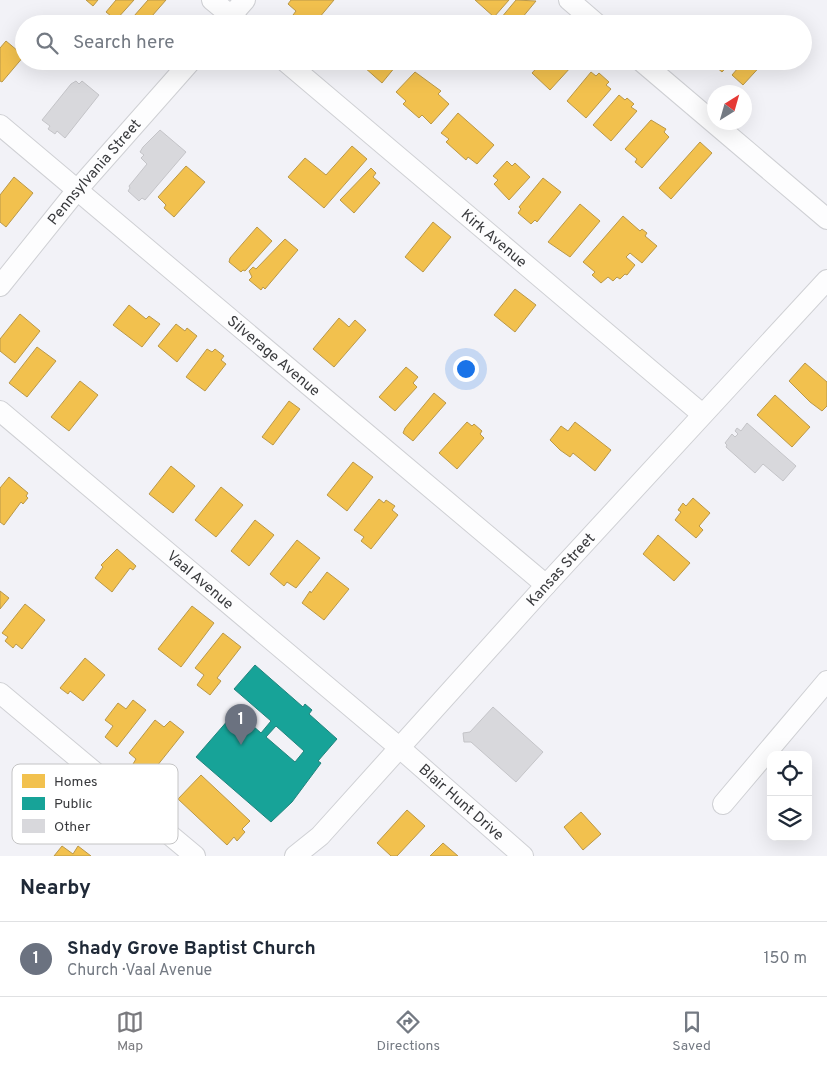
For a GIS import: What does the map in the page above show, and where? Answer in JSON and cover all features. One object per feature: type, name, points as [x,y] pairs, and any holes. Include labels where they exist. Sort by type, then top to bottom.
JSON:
[{"type":"street","points":[[212,0],[226,15]]},
{"type":"street","points":[[236,15],[245,0]]},
{"type":"street","points":[[569,0],[586,15]]},
{"type":"street","name":"Pennsylvania Street","points":[[0,286],[77,190],[183,70]]},
{"type":"street","name":"Kirk Avenue","points":[[296,70],[702,414]]},
{"type":"street","points":[[652,70],[827,219]]},
{"type":"street","name":"Silverage Avenue","points":[[0,125],[546,585]]},
{"type":"street","name":"Kansas Street","points":[[294,856],[320,836],[401,749],[546,585],[827,280]]},
{"type":"street","name":"Vaal Avenue","points":[[0,411],[401,749]]},
{"type":"street","points":[[723,804],[827,681]]},
{"type":"street","points":[[0,693],[85,764]]},
{"type":"street","name":"Blair Hunt Drive","points":[[401,749],[523,856]]},
{"type":"street","points":[[178,842],[195,856]]},
{"type":"building: Homes","points":[[86,0],[98,0],[93,6]]},
{"type":"building: Homes","points":[[116,0],[134,0],[120,15],[110,15],[106,12]]},
{"type":"building: Homes","points":[[148,0],[166,0],[153,15],[135,15]]},
{"type":"building: Homes","points":[[291,0],[334,0],[322,15],[293,15],[296,11],[288,4]]},
{"type":"building: Homes","points":[[475,0],[509,0],[496,15],[492,15]]},
{"type":"building: Homes","points":[[516,0],[536,1],[524,15],[504,15]]},
{"type":"building: Homes","points":[[6,41],[15,48],[15,67],[2,82],[0,81],[0,48]]},
{"type":"building: Homes","points":[[367,70],[393,70],[382,83]]},
{"type":"building: Homes","points":[[535,70],[568,70],[550,90],[532,73]]},
{"type":"building: Homes","points":[[736,70],[757,70],[743,85],[732,75]]},
{"type":"building: Homes","points":[[415,72],[441,91],[438,94],[449,104],[431,124],[422,115],[419,118],[403,104],[406,101],[396,92]]},
{"type":"building: Homes","points":[[591,72],[596,76],[599,73],[609,82],[606,85],[611,89],[586,118],[567,101]]},
{"type":"building: Homes","points":[[619,95],[625,100],[627,98],[634,104],[631,107],[637,111],[611,141],[593,125]]},
{"type":"building: Homes","points":[[458,113],[494,145],[477,164],[468,157],[466,160],[446,142],[449,139],[441,133]]},
{"type":"building: Homes","points":[[651,120],[666,129],[664,132],[669,137],[642,168],[635,162],[637,159],[625,149]]},
{"type":"building: Homes","points":[[700,142],[712,153],[671,199],[659,188]]},
{"type":"building: Homes","points":[[352,146],[367,159],[324,208],[288,177],[305,158],[326,175]]},
{"type":"building: Homes","points":[[507,161],[512,166],[515,163],[530,177],[509,200],[494,184],[498,180],[493,176]]},
{"type":"building: Homes","points":[[186,166],[205,182],[174,217],[164,208],[166,205],[158,197]]},
{"type":"building: Homes","points":[[371,168],[376,173],[373,177],[380,183],[354,213],[340,200]]},
{"type":"building: Homes","points":[[14,177],[33,193],[6,227],[0,222],[0,195]]},
{"type":"building: Homes","points":[[543,178],[561,192],[537,222],[535,220],[531,224],[518,213],[521,209],[519,207]]},
{"type":"building: Homes","points":[[580,204],[600,221],[570,257],[548,242]]},
{"type":"building: Homes","points":[[623,216],[640,231],[642,229],[647,233],[645,236],[657,246],[642,263],[630,253],[626,257],[635,265],[627,275],[625,274],[620,279],[617,277],[613,281],[608,277],[601,283],[592,275],[595,272],[583,262]]},
{"type":"building: Homes","points":[[433,222],[451,237],[423,272],[405,257]]},
{"type":"building: Homes","points":[[257,227],[272,241],[245,271],[241,272],[229,262],[230,258]]},
{"type":"building: Homes","points":[[285,239],[298,250],[265,289],[263,287],[261,290],[249,280],[252,277],[249,271],[253,267],[256,269]]},
{"type":"building: Homes","points":[[515,289],[536,305],[515,332],[494,315]]},
{"type":"building: Homes","points":[[129,305],[146,319],[149,316],[160,324],[142,347],[113,325]]},
{"type":"building: Homes","points":[[20,314],[40,331],[15,363],[0,351],[0,339]]},
{"type":"building: Homes","points":[[339,318],[349,327],[355,320],[366,330],[334,367],[313,349]]},
{"type":"building: Homes","points":[[176,324],[185,331],[187,328],[197,336],[177,362],[158,346]]},
{"type":"building: Homes","points":[[37,347],[56,361],[27,397],[9,383]]},
{"type":"building: Homes","points":[[207,349],[212,352],[215,349],[224,356],[221,360],[226,364],[205,391],[186,377]]},
{"type":"building: Homes","points":[[805,363],[827,382],[827,406],[822,411],[789,381]]},
{"type":"building: Homes","points":[[406,367],[418,377],[413,383],[417,387],[395,411],[379,397]]},
{"type":"building: Homes","points":[[80,381],[98,395],[69,431],[51,417]]},
{"type":"building: Homes","points":[[434,393],[446,403],[413,441],[403,433],[405,428]]},
{"type":"building: Homes","points":[[775,395],[810,427],[792,447],[757,415]]},
{"type":"building: Homes","points":[[289,401],[300,409],[273,445],[262,437]]},
{"type":"building: Homes","points":[[467,422],[472,426],[474,424],[482,431],[480,434],[484,438],[457,469],[439,453]]},
{"type":"building: Homes","points":[[575,422],[611,450],[595,471],[573,453],[570,457],[550,440],[561,426],[568,431]]},
{"type":"building: Homes","points":[[353,462],[373,477],[347,511],[327,495]]},
{"type":"building: Homes","points":[[171,466],[195,486],[173,513],[149,494]]},
{"type":"building: Homes","points":[[9,477],[28,493],[26,496],[28,498],[23,504],[21,502],[4,525],[0,522],[0,488]]},
{"type":"building: Homes","points":[[221,487],[243,505],[216,537],[195,520]]},
{"type":"building: Homes","points":[[693,498],[710,513],[699,526],[703,530],[696,538],[675,520],[681,512],[678,510],[683,503],[686,506]]},
{"type":"building: Homes","points":[[379,499],[384,503],[386,500],[395,506],[392,510],[398,515],[371,549],[361,541],[364,537],[354,530]]},
{"type":"building: Homes","points":[[255,520],[274,535],[249,566],[231,551]]},
{"type":"building: Homes","points":[[658,535],[690,563],[674,581],[643,554]]},
{"type":"building: Homes","points":[[297,540],[320,558],[296,588],[287,582],[284,586],[270,574]]},
{"type":"building: Homes","points":[[117,549],[136,566],[133,570],[130,568],[112,592],[95,578],[103,567],[101,565]]},
{"type":"building: Homes","points":[[327,572],[349,589],[324,620],[302,603]]},
{"type":"building: Homes","points":[[0,591],[9,598],[0,609]]},
{"type":"building: Homes","points":[[25,604],[45,620],[22,649],[16,644],[13,648],[5,641],[8,637],[2,633]]},
{"type":"building: Homes","points":[[192,606],[214,623],[181,667],[158,649]]},
{"type":"building: Homes","points":[[223,633],[241,647],[217,678],[221,681],[210,695],[197,685],[204,675],[195,668]]},
{"type":"building: Homes","points":[[85,658],[105,675],[83,701],[70,691],[68,694],[60,688]]},
{"type":"building: Homes","points":[[133,700],[146,710],[117,747],[105,737],[113,726],[105,720],[118,703],[126,709]]},
{"type":"building: Homes","points":[[155,720],[164,727],[170,721],[184,732],[159,764],[133,764],[136,759],[129,753]]},
{"type":"building: Homes","points":[[201,775],[250,821],[242,829],[245,832],[237,841],[234,837],[227,845],[178,799]]},
{"type":"building: Homes","points":[[407,810],[425,826],[397,856],[391,856],[377,843]]},
{"type":"building: Homes","points":[[581,812],[601,834],[583,850],[564,827]]},
{"type":"building: Homes","points":[[443,843],[458,856],[430,856]]},
{"type":"building: Homes","points":[[62,846],[73,854],[78,846],[91,856],[54,856]]},
{"type":"building: Public","points":[[255,665],[303,707],[305,704],[312,710],[309,714],[337,739],[318,761],[321,763],[292,802],[271,822],[196,757],[236,711],[261,733],[271,721],[234,689]],"holes":[[[276,726],[304,751],[295,762],[266,737]]]},
{"type":"building: Other","points":[[76,81],[79,84],[82,81],[99,95],[65,138],[57,131],[55,134],[48,129],[50,126],[42,120],[71,84]]},
{"type":"building: Other","points":[[160,130],[186,152],[145,200],[142,198],[139,201],[128,191],[129,186],[147,164],[141,158],[144,155],[140,152]]},
{"type":"building: Other","points":[[747,423],[796,466],[783,481],[763,464],[755,473],[726,447],[725,443],[732,434],[735,437],[738,434],[735,431],[737,428],[741,431]]},
{"type":"building: Other","points":[[493,707],[543,752],[516,782],[471,742],[464,742],[463,733],[470,732]]},
{"type":"place","name":"Shady Grove Baptist Church","points":[[241,745]]}]
